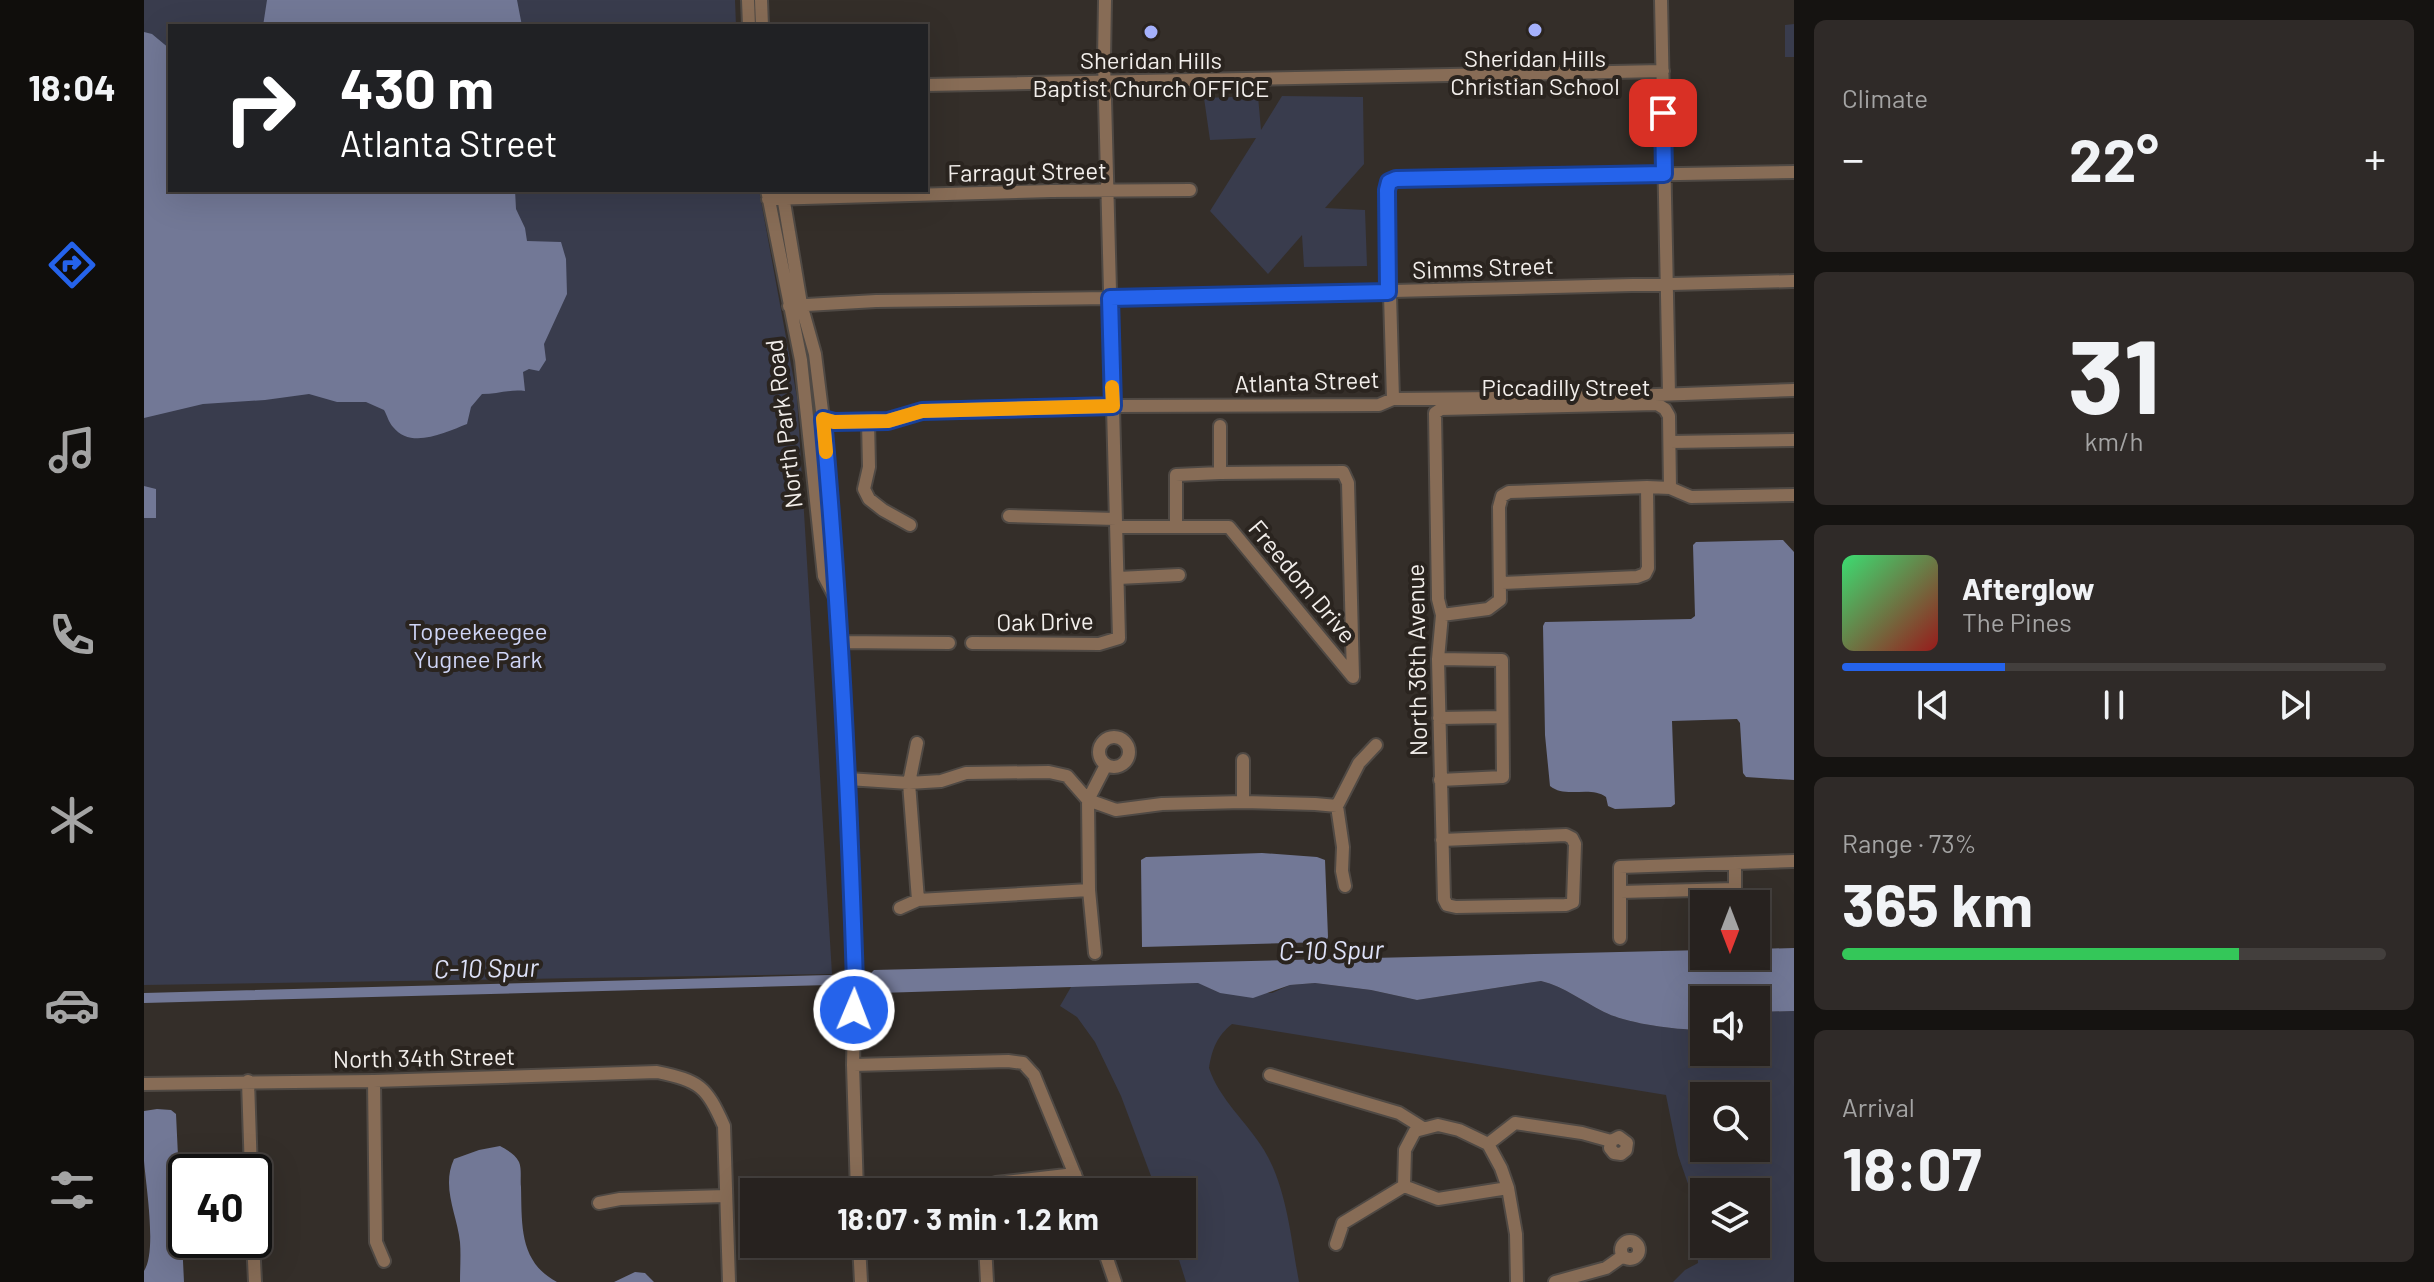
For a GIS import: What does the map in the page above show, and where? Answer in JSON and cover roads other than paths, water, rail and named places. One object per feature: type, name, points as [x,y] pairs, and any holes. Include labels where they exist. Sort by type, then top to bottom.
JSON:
[{"type":"street","points":[[748,0],[749,24]]},
{"type":"street","points":[[761,0],[762,24]]},
{"type":"street","points":[[1105,0],[1118,578],[1179,575]]},
{"type":"street","points":[[1661,0],[1669,394]]},
{"type":"street","points":[[928,85],[1663,71]]},
{"type":"street","points":[[1393,399],[1388,292],[1389,182],[1396,179],[1794,172]]},
{"type":"street","name":"Farragut Street","points":[[767,194],[1190,190]]},
{"type":"street","name":"North Park Road","points":[[767,194],[795,305],[815,354],[823,419],[848,779],[855,982],[853,1065],[857,1178]]},
{"type":"street","name":"North Park Road","points":[[783,194],[824,576],[838,603]]},
{"type":"street","name":"Simms Street","points":[[795,305],[1794,281]]},
{"type":"street","name":"Atlanta Street","points":[[823,419],[834,422],[888,421],[922,411],[1113,406],[1379,405],[1393,399],[1601,397],[1794,390]]},
{"type":"street","name":"Piccadilly Street","points":[[1435,413],[1441,409],[1657,404],[1669,416],[1670,488]]},
{"type":"street","name":"North 36th Avenue","points":[[1435,413],[1438,599],[1442,615],[1438,659],[1440,780],[1442,840],[1444,899],[1447,905],[1456,907],[1566,905],[1573,902],[1575,844],[1566,835],[1442,840]]},
{"type":"street","points":[[868,421],[869,467],[864,489],[869,499],[883,510],[910,525]]},
{"type":"street","points":[[1176,527],[1176,475],[1220,473],[1220,426]]},
{"type":"street","points":[[1670,442],[1794,440]]},
{"type":"street","name":"Freedom Drive","points":[[1009,516],[1176,527],[1229,527],[1353,677],[1348,483],[1343,472],[1220,473]]},
{"type":"street","points":[[1442,615],[1488,609],[1500,600],[1499,507],[1502,496],[1509,492],[1647,487],[1670,488],[1691,497],[1794,495]]},
{"type":"street","points":[[1502,583],[1637,577],[1645,574],[1648,568],[1647,487]]},
{"type":"street","name":"Oak Drive","points":[[972,643],[1099,644],[1119,638],[1118,578]]},
{"type":"street","points":[[839,642],[949,643]]},
{"type":"street","points":[[1438,659],[1502,660],[1503,777],[1440,780]]},
{"type":"street","points":[[1439,718],[1502,717]]},
{"type":"street","points":[[917,743],[909,783],[918,900]]},
{"type":"street","points":[[1345,886],[1337,806],[1359,763],[1376,745]]},
{"type":"street","points":[[1243,760],[1243,802]]},
{"type":"street","points":[[1095,953],[1089,890],[1088,800],[1106,765]]},
{"type":"street","points":[[848,779],[909,783],[941,781],[966,773],[1049,772],[1067,776],[1088,800],[1116,810],[1162,804],[1243,802],[1337,806]]},
{"type":"street","points":[[1620,938],[1620,867],[1794,861]]},
{"type":"street","points":[[1620,892],[1735,889],[1735,863]]},
{"type":"street","points":[[900,908],[918,900],[1089,890]]},
{"type":"street","points":[[853,1065],[1023,1063],[1034,1075],[1077,1178]]},
{"type":"street","name":"North 34th Street","points":[[144,1084],[657,1072],[677,1076],[702,1087],[724,1126],[726,1196]]},
{"type":"street","points":[[1270,1075],[1399,1113],[1423,1128]]},
{"type":"street","points":[[248,1081],[250,1154]]},
{"type":"street","points":[[374,1081],[376,1242],[384,1261]]},
{"type":"street","points":[[1488,1144],[1515,1123],[1582,1133],[1611,1141]]},
{"type":"street","points":[[1404,1186],[1405,1150],[1415,1131],[1438,1125],[1459,1130],[1488,1144],[1508,1188],[1516,1234],[1517,1282]]},
{"type":"street","points":[[1040,1178],[1075,1174]]},
{"type":"street","points":[[1404,1186],[1438,1199],[1508,1188]]},
{"type":"street","points":[[1336,1244],[1343,1223],[1404,1186]]},
{"type":"street","points":[[599,1203],[620,1199],[726,1196],[729,1282]]},
{"type":"street","points":[[1555,1282],[1606,1268],[1623,1256]]},
{"type":"street","points":[[254,1258],[255,1282]]},
{"type":"street","points":[[860,1258],[861,1282]]},
{"type":"street","points":[[986,1258],[987,1282]]},
{"type":"street","points":[[1107,1258],[1115,1282]]},
{"type":"waterway","name":"C-10 Spur","points":[[144,998],[830,980]]},
{"type":"place","name":"Sheridan Hills Christian School","points":[[1535,30]]},
{"type":"place","name":"Sheridan Hills Baptist Church OFFICE","points":[[1151,32]]},
{"type":"park label","name":"Topeekeegee Yugnee Park","points":[[478,644]]}]
